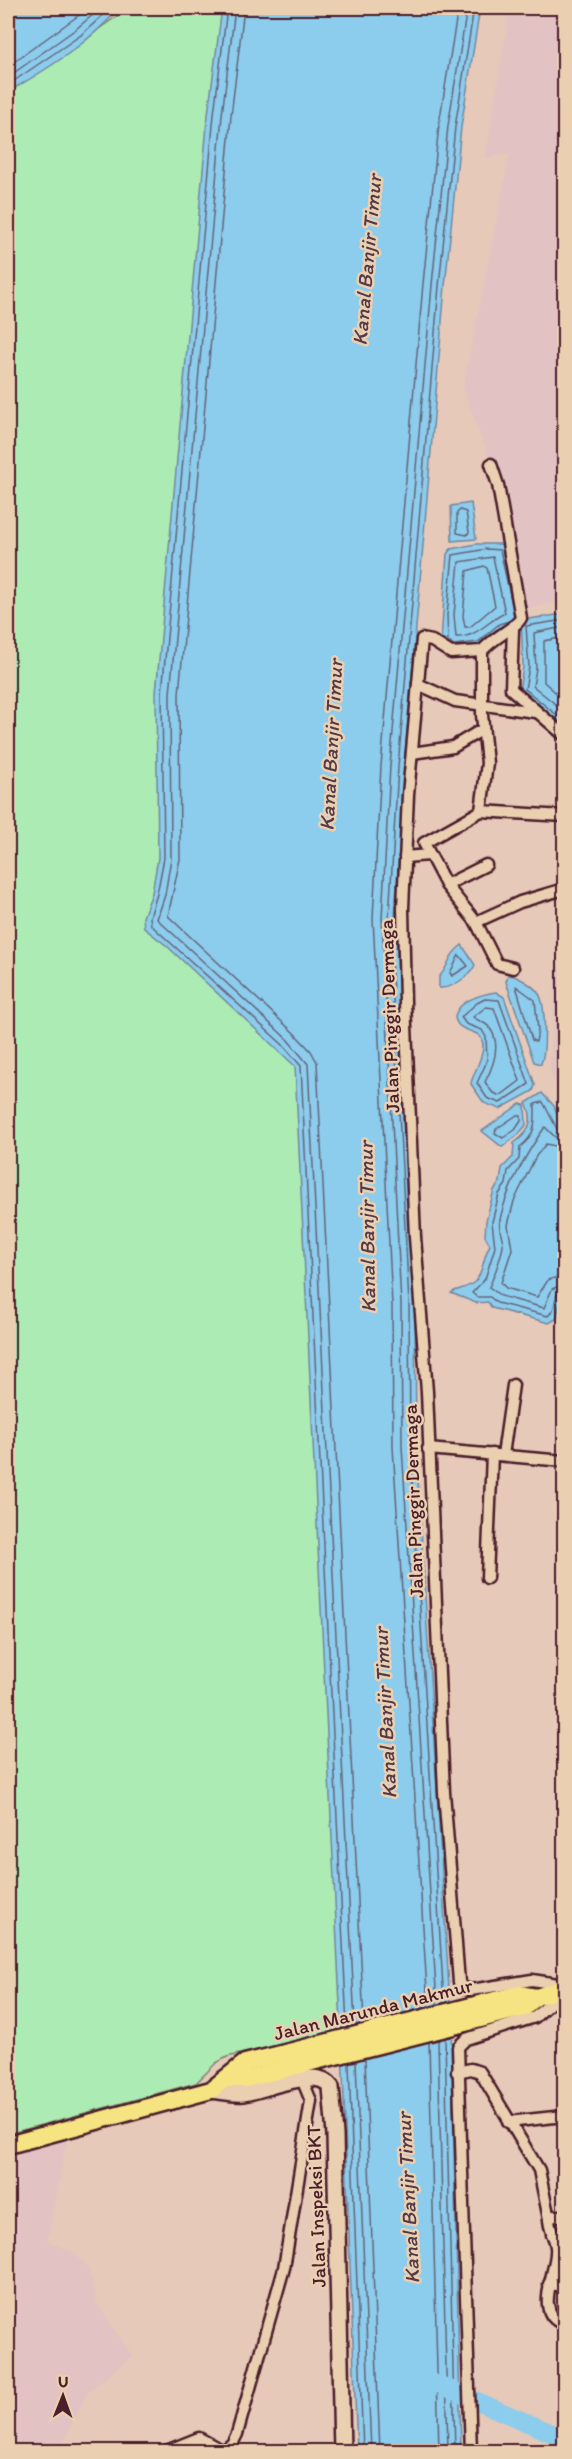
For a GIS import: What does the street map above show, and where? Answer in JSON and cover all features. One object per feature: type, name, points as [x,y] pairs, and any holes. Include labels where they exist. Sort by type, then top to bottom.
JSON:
[{"type":"main road","name":"Jalan Marunda Makmur","points":[[225,2079],[245,2079],[341,2055],[464,2017],[519,1994],[536,1997],[564,1988]]},
{"type":"main road","name":"Jalan Marunda Makmur","points":[[8,2145],[211,2090],[245,2063],[341,2038],[464,2017]]},
{"type":"street","points":[[481,811],[487,763],[483,729],[482,651],[494,638],[513,628],[521,618],[498,485],[491,464]]},
{"type":"street","points":[[513,628],[512,689],[564,735]]},
{"type":"street","name":"Jalan Pinggir Dermaga","points":[[482,651],[451,653],[432,641],[422,639],[405,857],[404,908],[414,1206],[427,1392],[444,1792],[458,1978],[462,1987],[471,1990],[532,1980],[564,1988]]},
{"type":"street","points":[[418,684],[452,701],[536,712]]},
{"type":"street","points":[[412,753],[453,747],[483,729]]},
{"type":"street","points":[[513,968],[496,963],[476,922],[447,885],[424,845],[427,839],[481,811],[564,816]]},
{"type":"street","points":[[405,857],[429,855]]},
{"type":"street","points":[[447,885],[486,865]]},
{"type":"street","points":[[476,922],[520,902],[564,890]]},
{"type":"street","points":[[487,1578],[497,1454],[513,1385]]},
{"type":"street","points":[[428,1449],[564,1461]]},
{"type":"street","points":[[471,2451],[457,2072],[458,2047],[462,2042],[535,2017],[564,1988]]},
{"type":"street","points":[[457,2072],[471,2069],[480,2072],[508,2122],[539,2170],[556,2252],[549,2284],[549,2310],[556,2320],[564,2324]]},
{"type":"street","name":"Jalan Inspeksi BKT","points":[[211,2090],[240,2093],[302,2079],[322,2078],[331,2087],[342,2451]]},
{"type":"street","points":[[164,2451],[199,2438],[223,2451],[232,2444],[237,2434],[284,2268],[312,2100],[302,2079]]},
{"type":"street","points":[[508,2122],[564,2116]]},
{"type":"street","points":[[549,2219],[554,2216],[564,2216]]},
{"type":"street","points":[[552,2235],[564,2236]]},
{"type":"street","points":[[549,2284],[564,2286]]},
{"type":"shaded area","points":[[510,8],[564,8],[564,600],[524,609],[498,479],[463,389],[510,154],[486,157]]},
{"type":"shaded area","points":[[564,953],[564,1097],[550,1073],[555,980]]},
{"type":"shaded area","points":[[71,2117],[47,2241],[71,2252],[88,2267],[97,2304],[132,2356],[88,2391],[59,2451],[8,2452],[8,2134]]},
{"type":"green space","points":[[129,8],[229,8],[300,1060],[347,2029],[227,2057],[216,2063],[196,2083],[8,2134],[8,92]]},
{"type":"water","points":[[8,8],[119,8],[82,44],[8,92]]},
{"type":"water","name":"Kanal Banjir Timur","points":[[222,8],[480,8],[461,127],[445,286],[404,768],[395,918],[415,1304],[416,1446],[451,2021],[461,2451],[357,2451],[342,2047],[295,1066],[167,946],[144,928],[143,917],[152,893],[158,858],[156,693],[208,114]]},
{"type":"water","points":[[471,503],[476,539],[452,541],[451,506]]},
{"type":"water","points":[[476,544],[505,544],[521,618],[481,648],[451,651],[441,641],[447,554],[451,549]]},
{"type":"water","points":[[564,614],[564,729],[519,691],[523,667],[521,620]]},
{"type":"water","points":[[462,945],[475,965],[460,981],[439,988],[439,977],[454,953]]},
{"type":"water","points":[[508,975],[529,984],[539,994],[543,1008],[544,1029],[541,1064],[534,1062],[506,982]]},
{"type":"water","points":[[496,992],[504,997],[535,1085],[533,1091],[500,1109],[484,1103],[471,1084],[483,1044],[477,1034],[461,1027],[455,1018],[460,1007],[471,999]]},
{"type":"water","points":[[542,1093],[554,1106],[564,1131],[564,1288],[556,1319],[549,1323],[492,1308],[488,1302],[476,1303],[451,1293],[470,1285],[478,1277],[490,1245],[485,1236],[486,1221],[494,1190],[500,1182],[502,1168],[513,1157],[514,1143],[529,1126],[530,1115],[526,1103]]},
{"type":"water","points":[[520,1104],[525,1105],[526,1125],[518,1135],[502,1147],[482,1131]]},
{"type":"waterway","points":[[438,2384],[560,2437]]}]
